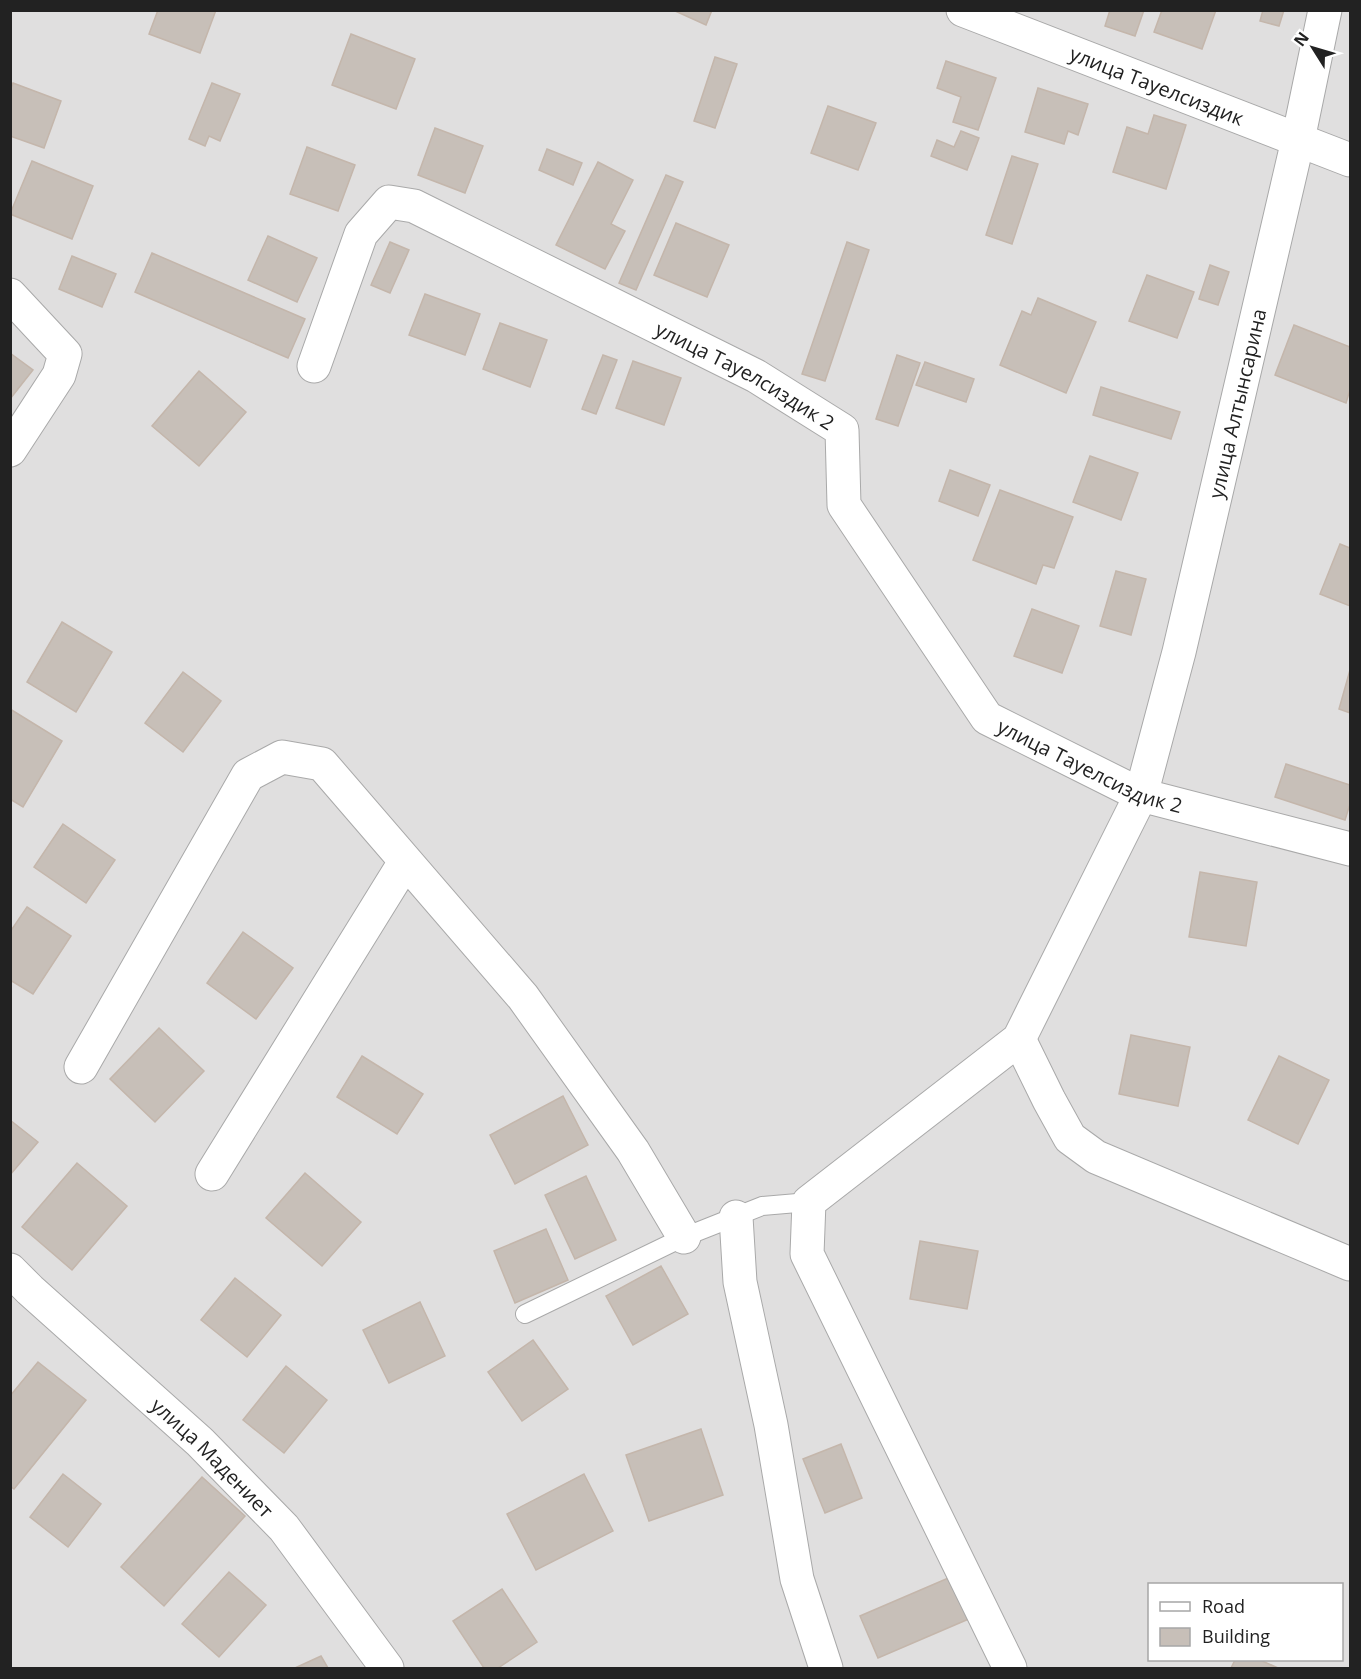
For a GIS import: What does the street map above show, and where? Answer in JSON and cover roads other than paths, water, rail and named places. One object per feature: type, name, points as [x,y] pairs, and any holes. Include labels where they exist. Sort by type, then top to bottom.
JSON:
[{"type":"street","name":"улица Тауелсиздик","points":[[963,10],[1350,160]]},
{"type":"street","name":"улица Алтынсарина","points":[[1019,1039],[1141,795],[1179,652],[1298,140],[1325,10]]},
{"type":"street","name":"улица Тауелсиздик 2","points":[[314,366],[362,234],[389,202],[414,206],[756,376],[842,430],[844,505],[987,718],[1141,795],[1350,849]]},
{"type":"street","points":[[10,295],[65,354],[59,375],[10,450]]},
{"type":"street","points":[[81,1067],[248,775],[282,757],[322,764],[524,997],[633,1151],[684,1238]]},
{"type":"street","points":[[212,1174],[405,862]]},
{"type":"street","points":[[1010,1668],[807,1254],[809,1202],[1019,1039],[1070,1138],[1096,1157],[1350,1264]]},
{"type":"street","points":[[736,1217],[740,1282],[771,1425],[797,1579],[826,1668]]},
{"type":"street","name":"улица Мадениет","points":[[10,1270],[200,1442],[284,1528],[387,1668]]},
{"type":"lane","points":[[525,1314],[684,1238],[762,1206],[809,1202]]}]
